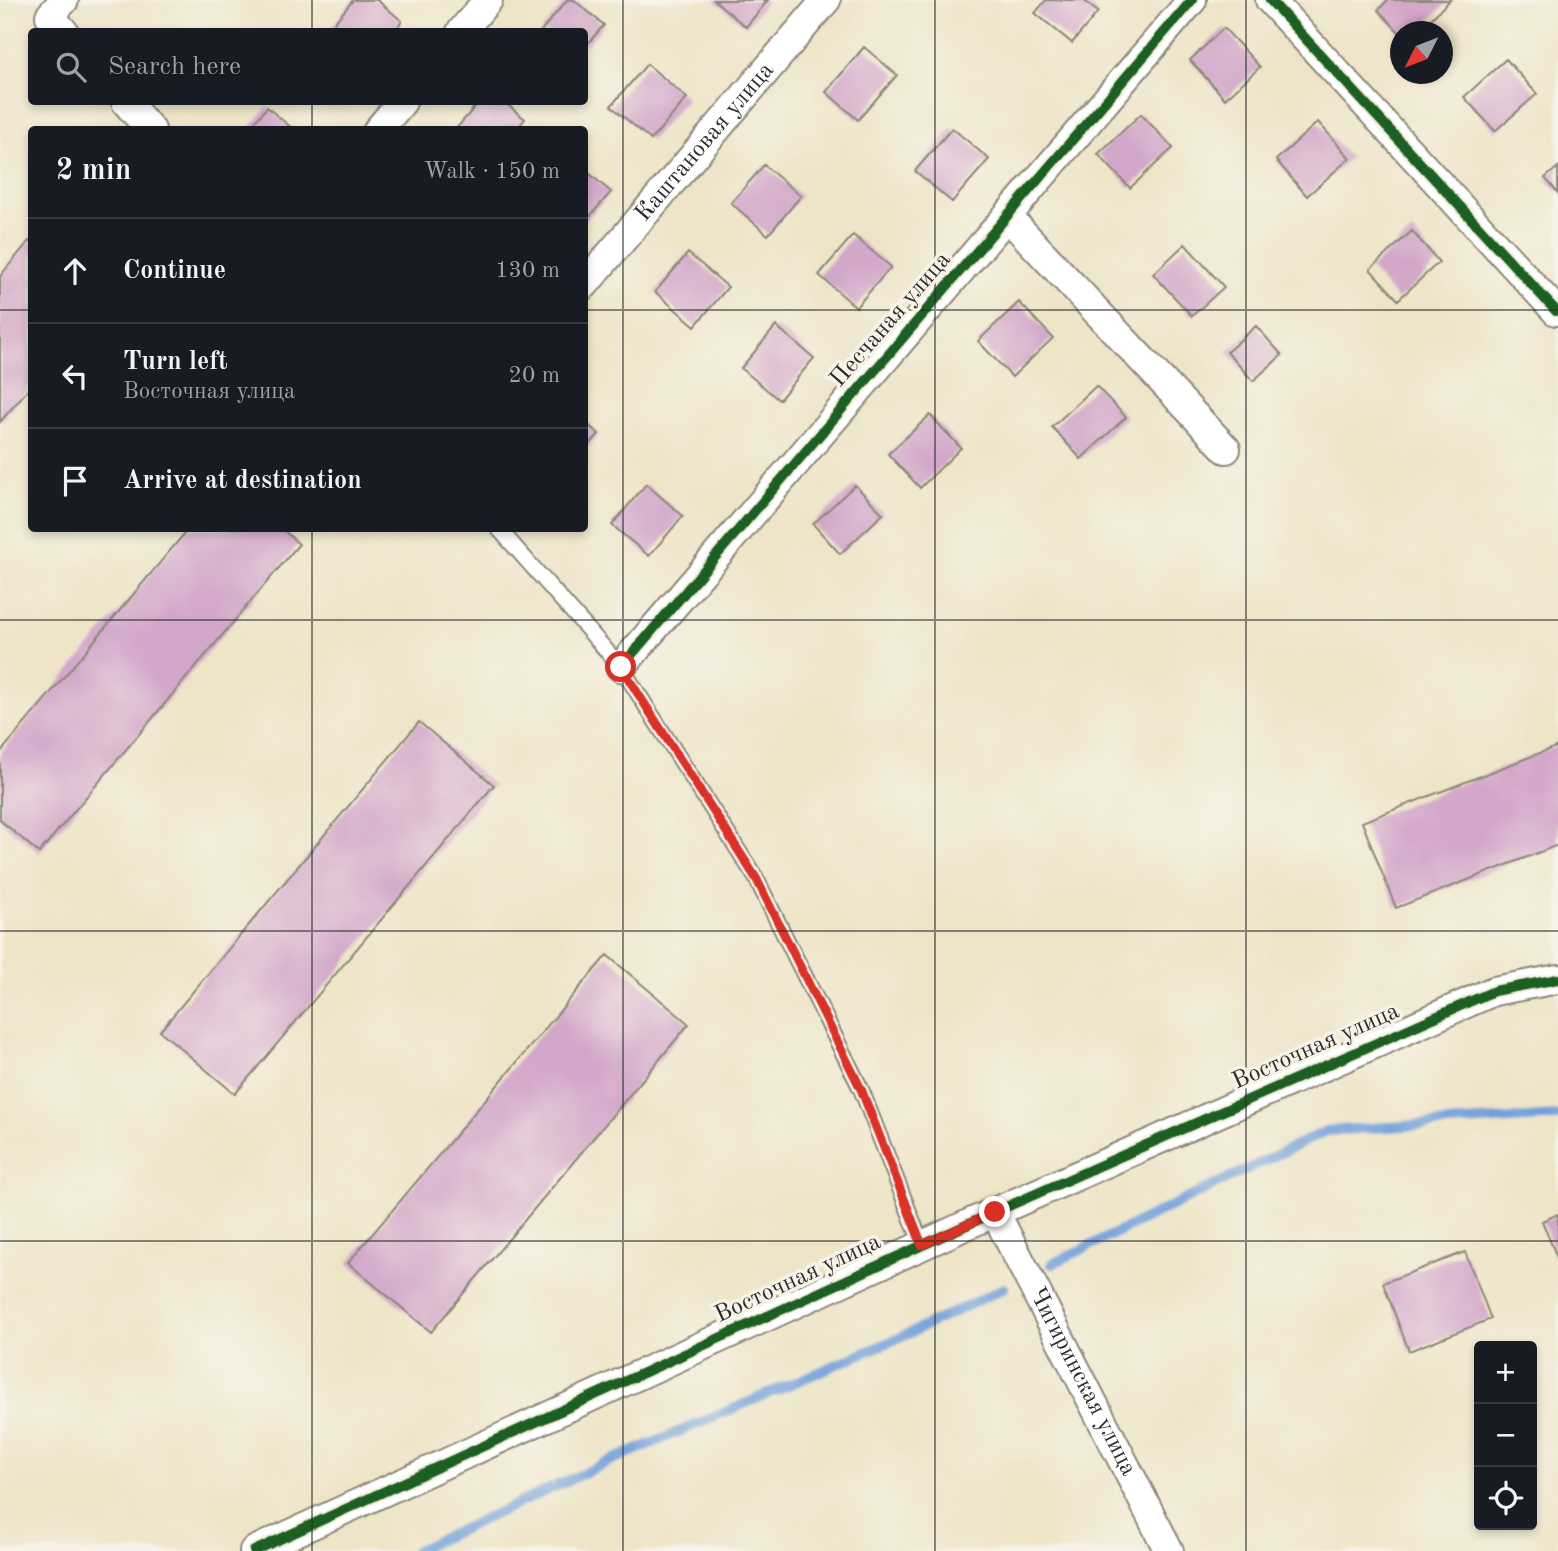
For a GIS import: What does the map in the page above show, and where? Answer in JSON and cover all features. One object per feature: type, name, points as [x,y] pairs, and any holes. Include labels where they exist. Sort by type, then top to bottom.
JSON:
[{"type":"street","points":[[464,28],[488,0]]},
{"type":"street","name":"Каштановая улица","points":[[588,280],[826,0]]},
{"type":"street","name":"Песчаная улица","points":[[621,667],[1192,0]]},
{"type":"street","points":[[1270,0],[1556,312]]},
{"type":"street","points":[[130,105],[148,126]]},
{"type":"street","points":[[381,126],[399,105]]},
{"type":"street","points":[[1007,216],[1226,449]]},
{"type":"street","name":"Восточная улица","points":[[254,1551],[995,1212],[1494,992],[1558,979]]},
{"type":"street","name":"Чигиринская улица","points":[[995,1212],[1169,1551]]},
{"type":"lane","points":[[502,532],[621,667],[756,878],[861,1089],[922,1245]]},
{"type":"building","points":[[353,0],[377,0],[402,21],[397,28],[330,28]]},
{"type":"building","points":[[567,0],[574,0],[604,25],[588,43],[588,28],[543,28]]},
{"type":"building","points":[[714,0],[768,0],[746,27]]},
{"type":"building","points":[[1046,0],[1083,0],[1098,12],[1072,43],[1035,13]]},
{"type":"building","points":[[1388,0],[1450,0],[1429,21],[1390,23],[1378,10]]},
{"type":"building","points":[[1224,28],[1260,67],[1225,99],[1190,60]]},
{"type":"building","points":[[864,47],[897,75],[858,120],[826,92]]},
{"type":"building","points":[[1506,59],[1537,94],[1495,131],[1464,97]]},
{"type":"building","points":[[647,64],[687,98],[651,140],[611,106]]},
{"type":"building","points":[[476,105],[508,105],[525,119],[519,126],[458,126]]},
{"type":"building","points":[[267,107],[289,126],[251,126]]},
{"type":"building","points":[[1141,114],[1173,148],[1130,188],[1098,154]]},
{"type":"building","points":[[1318,122],[1350,158],[1307,196],[1276,160]]},
{"type":"building","points":[[952,128],[989,159],[952,202],[915,171]]},
{"type":"building","points":[[764,165],[801,196],[768,235],[731,203]]},
{"type":"building","points":[[1558,167],[1558,193],[1545,178]]},
{"type":"building","points":[[588,172],[611,192],[588,218]]},
{"type":"building","points":[[1412,231],[1439,262],[1398,300],[1370,269]]},
{"type":"building","points":[[853,235],[891,267],[856,307],[819,275]]},
{"type":"building","points":[[28,242],[28,390],[0,422],[0,276]]},
{"type":"building","points":[[1185,244],[1224,287],[1192,316],[1153,274]]},
{"type":"building","points":[[688,253],[728,287],[695,326],[655,292]]},
{"type":"building","points":[[1019,302],[1053,338],[1012,377],[978,341]]},
{"type":"building","points":[[776,326],[814,358],[779,400],[741,368]]},
{"type":"building","points":[[1256,326],[1282,355],[1253,381],[1227,352]]},
{"type":"building","points":[[1096,386],[1126,417],[1081,459],[1052,427]]},
{"type":"building","points":[[930,415],[961,448],[920,488],[888,454]]},
{"type":"building","points":[[588,424],[599,434],[588,446]]},
{"type":"building","points":[[646,484],[683,516],[649,556],[612,525]]},
{"type":"building","points":[[855,485],[883,514],[840,554],[813,524]]},
{"type":"building","points":[[186,532],[286,532],[299,544],[39,853],[0,820],[0,753]]},
{"type":"building","points":[[419,722],[494,785],[235,1094],[160,1031]]},
{"type":"building","points":[[1558,746],[1558,845],[1396,908],[1362,822]]},
{"type":"building","points":[[607,955],[689,1024],[431,1332],[348,1263]]},
{"type":"building","points":[[1558,1214],[1558,1260],[1542,1221]]},
{"type":"building","points":[[1465,1252],[1491,1319],[1409,1351],[1383,1283]]},
{"type":"waterway","points":[[1052,1264],[1326,1131],[1558,1116]]},
{"type":"waterway","points":[[415,1551],[608,1462],[908,1334],[1004,1288]]},
{"type":"cycle path","points":[[621,667],[1192,0]]},
{"type":"cycle path","points":[[1270,0],[1556,311]]},
{"type":"cycle path","points":[[254,1551],[995,1212],[1494,991],[1558,979]]},
{"type":"route","points":[[621,667],[756,878],[861,1089],[922,1245],[995,1212]]}]
